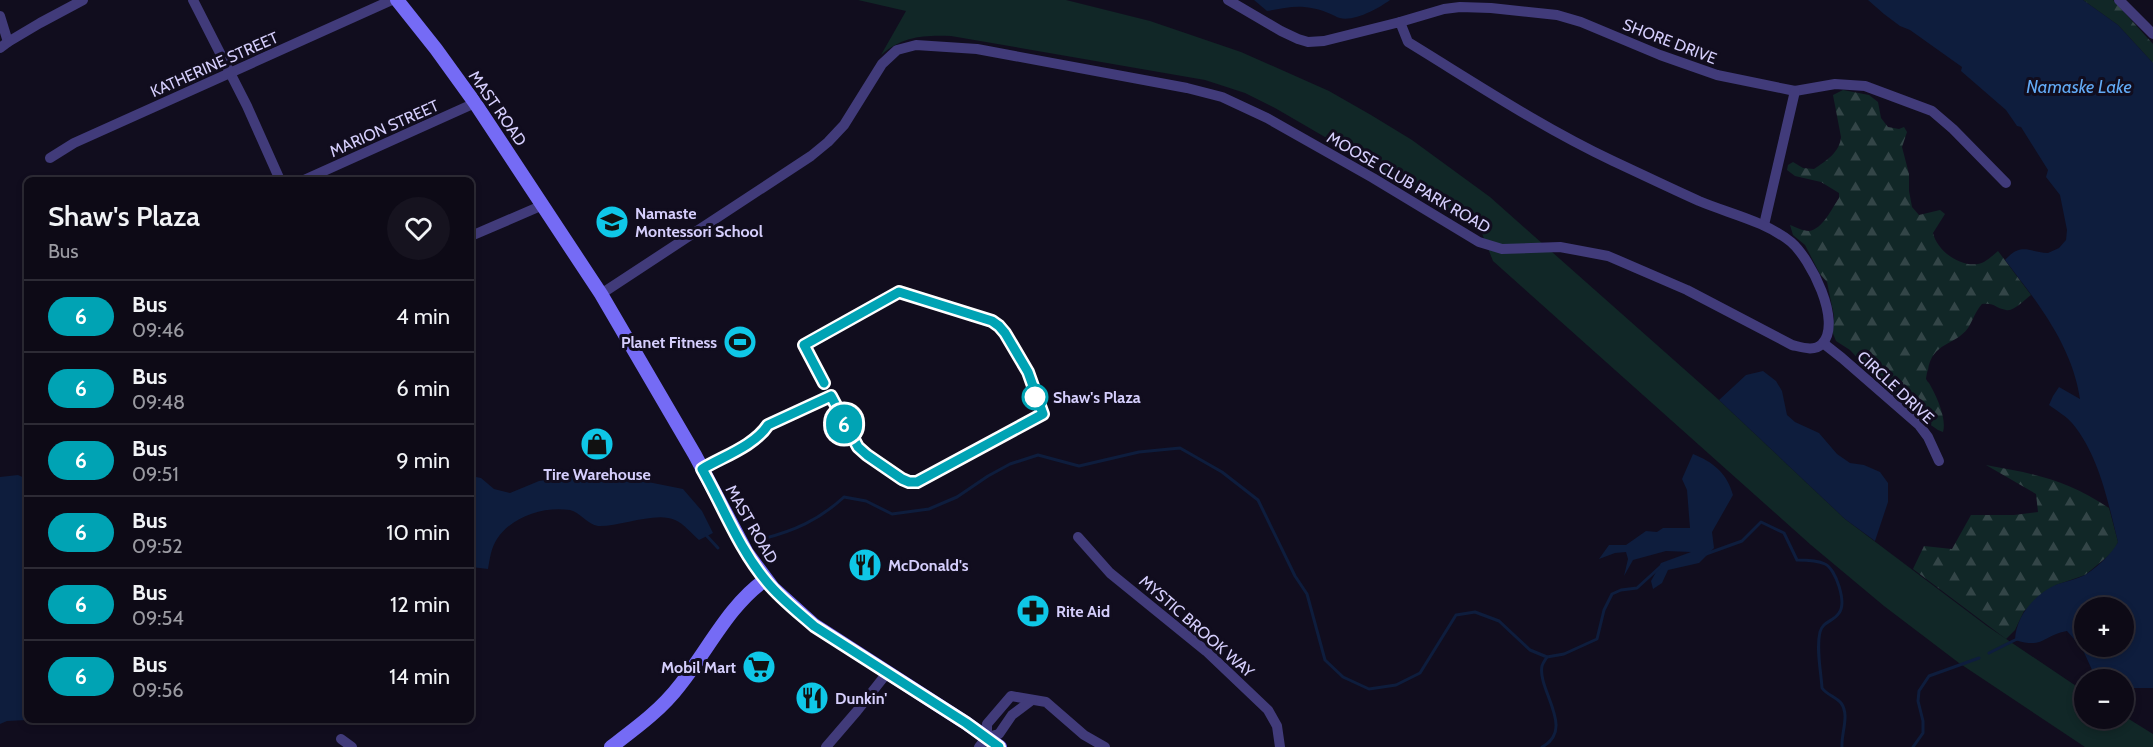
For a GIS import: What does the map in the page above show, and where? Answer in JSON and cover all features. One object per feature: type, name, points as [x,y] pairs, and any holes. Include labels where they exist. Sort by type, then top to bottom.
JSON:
[{"type":"main road","name":"MAST ROAD","points":[[397,0],[475,103],[601,294],[695,456],[747,553],[765,580],[814,626],[887,673],[983,742],[1000,747]]},
{"type":"main road","points":[[611,747],[654,714],[671,696],[745,596],[765,580]]},
{"type":"street","points":[[0,16],[4,45],[40,22],[83,0]]},
{"type":"street","points":[[193,0],[279,177]]},
{"type":"street","name":"KATHERINE STREET","points":[[50,158],[74,143],[392,0]]},
{"type":"street","points":[[1228,0],[1281,31],[1308,42],[1400,22],[1408,42],[1567,138],[1699,201],[1764,225],[1796,247],[1816,276],[1828,320],[1823,344]]},
{"type":"street","points":[[2119,0],[2153,34]]},
{"type":"street","name":"SHORE DRIVE","points":[[1400,22],[1444,9],[1460,7],[1557,15],[1581,22],[1696,69],[1795,91]]},
{"type":"street","name":"MOOSE CLUB PARK ROAD","points":[[601,294],[811,156],[844,126],[882,64],[890,55],[906,47],[930,45],[977,49],[1187,88],[1222,97],[1267,118],[1354,167],[1479,242],[1502,249],[1548,246],[1572,248],[1608,256],[1687,290],[1792,345],[1810,349],[1823,344]]},
{"type":"street","points":[[1764,225],[1795,91],[1818,85],[1854,84],[1881,91],[1932,111],[2006,183]]},
{"type":"street","name":"MARION STREET","points":[[311,177],[475,103]]},
{"type":"street","points":[[474,235],[543,205]]},
{"type":"street","name":"CIRCLE DRIVE","points":[[1823,344],[1919,425],[1928,437],[1939,461]]},
{"type":"street","name":"MYSTIC BROOK WAY","points":[[1078,537],[1110,573],[1206,651],[1268,710],[1277,726],[1280,747]]},
{"type":"street","points":[[826,747],[887,673]]},
{"type":"street","points":[[983,742],[987,724],[1011,696],[1046,702],[1084,735],[1105,747]]},
{"type":"street","points":[[983,742],[999,734],[1012,715],[1032,700]]},
{"type":"street","points":[[341,739],[352,747]]},
{"type":"green space","points":[[858,0],[1066,0],[1150,21],[1241,52],[1329,91],[1371,115],[1412,140],[1490,197],[1719,400],[1845,519],[1987,626],[2074,685],[2074,729],[2134,729],[2134,722],[2153,734],[2153,747],[2085,747],[1959,663],[1884,606],[1811,545],[1493,261],[1481,231],[1423,194],[1275,108],[1245,93],[1205,80],[951,36],[906,40],[881,55],[906,11]]},
{"type":"green space","points":[[2083,0],[2113,0],[2153,44],[2153,63],[2118,25]]},
{"type":"green space","points":[[1843,90],[1869,95],[1878,102],[1881,118],[1888,127],[1899,129],[1904,127],[1907,132],[1902,147],[1909,174],[1912,207],[1919,215],[1940,210],[1945,214],[1933,233],[1944,252],[1964,263],[1978,264],[1998,251],[2031,295],[2009,310],[1982,304],[1963,334],[1934,354],[1926,379],[1940,407],[1943,432],[1925,421],[1875,377],[1850,350],[1836,341],[1832,331],[1834,316],[1827,282],[1820,274],[1805,245],[1793,235],[1790,225],[1807,231],[1814,229],[1823,222],[1839,198],[1839,193],[1821,182],[1795,176],[1787,170],[1788,165],[1793,162],[1803,168],[1814,169],[1835,152],[1841,137],[1833,95]]},
{"type":"green space","points":[[1986,465],[2050,479],[2093,498],[2109,508],[2118,542],[2114,551],[2085,575],[2056,585],[2024,611],[2015,630],[2006,639],[1913,569],[1924,546],[1952,549],[1971,515],[2014,515],[2038,512],[2036,494]]},
{"type":"water","points":[[1254,0],[1390,0],[1378,8],[1348,19],[1304,7],[1267,11]]},
{"type":"water","name":"Namaske Lake","points":[[1868,0],[2083,0],[2118,25],[2153,63],[2153,688],[2134,688],[2134,669],[2092,669],[2086,657],[2134,657],[2134,597],[2074,597],[2074,639],[2067,631],[2038,642],[2015,640],[2019,622],[2035,599],[2058,584],[2089,572],[2108,556],[2118,542],[2101,479],[2089,449],[2072,423],[2049,405],[2059,387],[2080,399],[2069,360],[2052,325],[2005,260],[2016,251],[2025,249],[2048,253],[2059,248],[2066,240],[2067,230],[2060,195],[2046,177],[2048,170],[2021,127],[2017,126],[2006,110],[1961,71],[1962,67],[1910,30],[1900,26]]},
{"type":"water","points":[[1763,371],[1776,381],[1782,391],[1787,415],[1795,422],[1819,433],[1837,454],[1850,463],[1864,465],[1880,472],[1888,483],[1888,502],[1875,541],[1845,519],[1719,400],[1746,375]]},
{"type":"water","points":[[1693,454],[1707,461],[1723,474],[1733,495],[1712,532],[1714,548],[1699,563],[1668,570],[1662,583],[1653,589],[1651,581],[1661,563],[1691,552],[1666,551],[1633,560],[1624,576],[1628,559],[1626,552],[1599,559],[1609,545],[1626,545],[1646,531],[1657,532],[1663,528],[1690,528],[1687,490],[1682,479]]},
{"type":"water","points":[[18,475],[24,478],[24,720],[7,721],[0,724],[0,477]]},
{"type":"water","points":[[571,476],[628,478],[683,489],[702,511],[713,533],[699,540],[681,524],[667,518],[648,518],[598,526],[574,511],[560,509],[539,511],[511,524],[503,531],[493,546],[488,569],[474,567],[474,477],[481,478],[494,489],[510,493],[539,481]]},
{"type":"waterway","points":[[762,539],[806,524],[844,497],[866,501],[892,514],[929,509],[957,497],[1010,464],[1038,455],[1079,466],[1139,452],[1180,448],[1222,472],[1258,500],[1295,576],[1307,594],[1325,660],[1343,677],[1369,689],[1396,685],[1420,673],[1456,615],[1475,612],[1499,621],[1530,650],[1547,657],[1564,654],[1597,639],[1604,610],[1612,594],[1637,588],[1660,567]]},
{"type":"waterway","points":[[1706,554],[1742,541],[1761,522],[1784,533],[1797,560],[1822,563],[1833,572],[1841,594],[1841,608],[1837,616],[1821,628],[1819,653],[1822,688],[1839,701],[1844,708],[1842,747]]},
{"type":"waterway","points":[[706,535],[718,548]]},
{"type":"waterway","points":[[1989,653],[2017,639]]},
{"type":"waterway","points":[[1542,747],[1552,739],[1556,730],[1556,720],[1542,676],[1542,666],[1547,657]]},
{"type":"waterway","points":[[1913,747],[1923,733],[1923,721],[1918,701],[1919,691],[1929,676],[1979,658]]},
{"type":"bus line","name":"6","points":[[824,383],[804,345],[899,292],[992,321],[1005,333],[1028,372],[1043,414],[917,482],[902,479],[858,447],[849,434],[831,396],[768,425],[762,435],[702,469],[735,533],[765,580],[798,613],[814,626],[966,723],[999,747]]},
{"type":"place","name":"Namaste Montessori School","points":[[612,222]]},
{"type":"place","name":"Planet Fitness","points":[[740,342]]},
{"type":"place","name":"Shaw's Plaza","points":[[1035,397]]},
{"type":"place","name":"Tire Warehouse","points":[[597,444]]},
{"type":"place","name":"McDonald's","points":[[865,565]]},
{"type":"place","name":"Rite Aid","points":[[1033,611]]},
{"type":"place","name":"Mobil Mart","points":[[759,667]]},
{"type":"place","name":"Dunkin'","points":[[812,698]]}]
